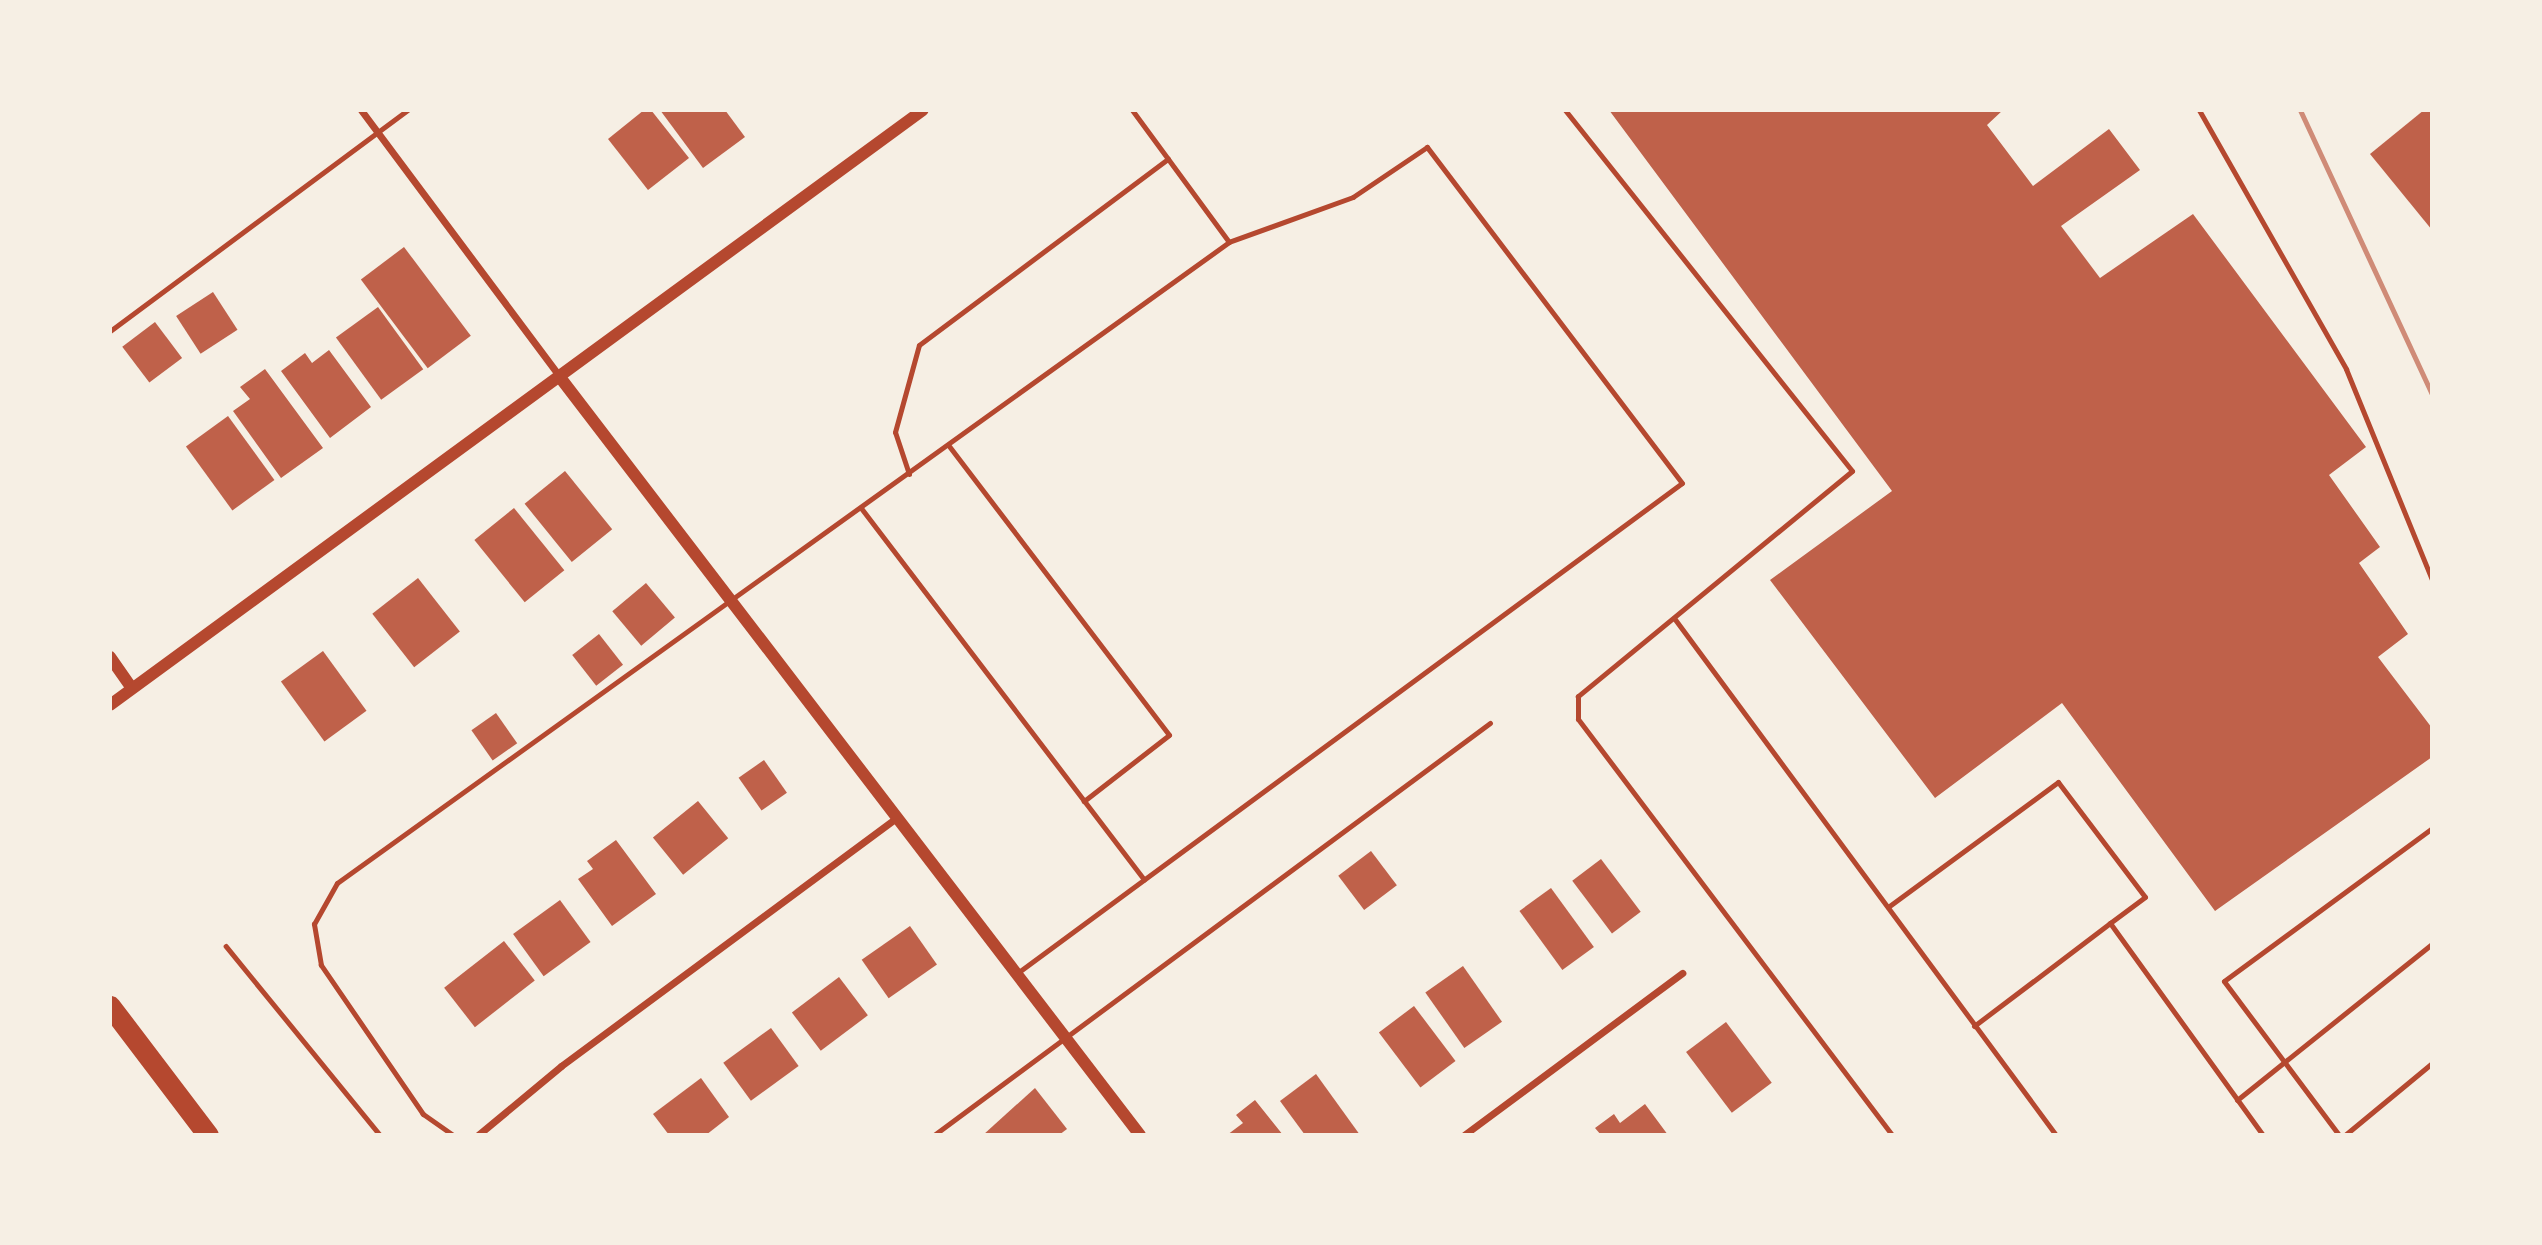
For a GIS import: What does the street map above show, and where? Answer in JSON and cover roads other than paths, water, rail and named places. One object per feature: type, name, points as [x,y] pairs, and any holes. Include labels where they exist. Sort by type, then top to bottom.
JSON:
[{"type":"highway","points":[[110,1006],[208,1135]]},
{"type":"street","points":[[361,110],[559,376],[1140,1135]]},
{"type":"street","points":[[110,705],[923,110]]},
{"type":"street","points":[[110,657],[132,688]]},
{"type":"street","points":[[478,1135],[561,1066],[897,817]]},
{"type":"street","points":[[1464,1135],[1682,973]]},
{"type":"lane","points":[[110,331],[408,110]]},
{"type":"lane","points":[[1132,110],[1229,242]]},
{"type":"lane","points":[[1565,110],[1852,471],[1578,696],[1578,719],[1892,1135]]},
{"type":"lane","points":[[2199,110],[2346,369],[2432,580]]},
{"type":"lane","points":[[453,1135],[424,1114],[321,965],[314,924],[337,883],[730,599],[949,446],[1229,242],[1353,197],[1427,147],[1682,483],[1016,974]]},
{"type":"lane","points":[[909,474],[895,432],[919,345],[1168,159]]},
{"type":"lane","points":[[949,446],[1169,735],[1084,801]]},
{"type":"lane","points":[[861,509],[1144,879]]},
{"type":"lane","points":[[1674,618],[2056,1135]]},
{"type":"lane","points":[[934,1135],[1063,1035],[1490,723]]},
{"type":"lane","points":[[1888,907],[2058,782],[2145,897],[1973,1026]]},
{"type":"lane","points":[[2339,1135],[2224,981],[2432,828]]},
{"type":"lane","points":[[2110,923],[2263,1135]]},
{"type":"lane","points":[[2237,1100],[2432,944]]},
{"type":"lane","points":[[2345,1135],[2432,1063]]},
{"type":"railway","points":[[2300,110],[2432,395]]}]
